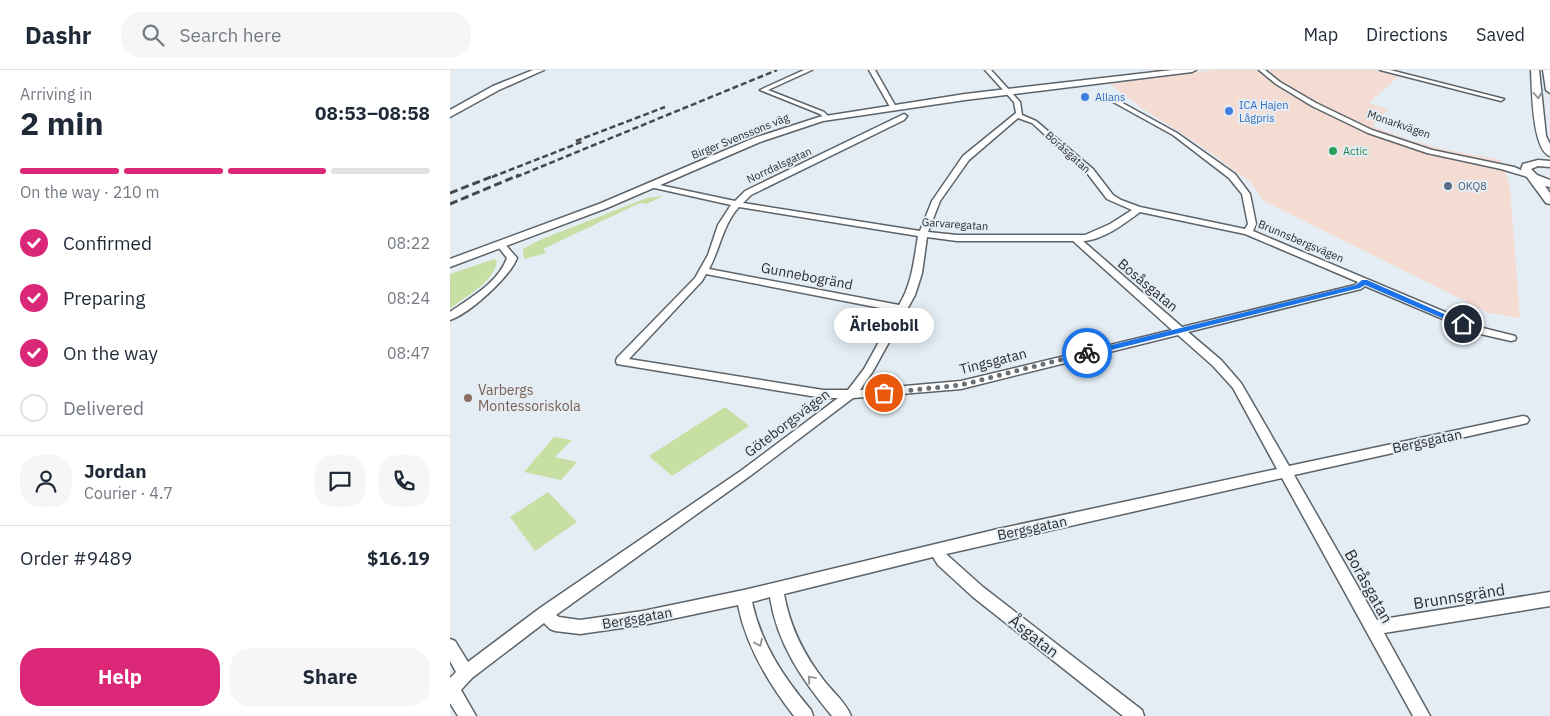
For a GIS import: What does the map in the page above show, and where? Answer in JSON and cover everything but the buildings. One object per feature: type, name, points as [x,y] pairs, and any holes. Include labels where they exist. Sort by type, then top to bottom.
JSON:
[{"type":"street","points":[[450,114],[496,88],[540,70]]},
{"type":"street","points":[[809,70],[763,90],[822,113],[826,118]]},
{"type":"street","points":[[872,70],[893,107]]},
{"type":"street","points":[[988,70],[1009,92],[1019,107],[1018,116]]},
{"type":"street","name":"Birger Svenssons väg","points":[[450,263],[653,186],[757,140],[826,118],[893,107],[1192,70]]},
{"type":"street","name":"Monarkvägen","points":[[1253,70],[1276,76],[1325,107],[1387,134],[1464,155],[1502,161],[1544,163]]},
{"type":"street","name":"Monarkvägen","points":[[1262,70],[1335,117],[1380,136],[1438,154],[1512,168],[1533,177]]},
{"type":"street","points":[[1383,70],[1501,99]]},
{"type":"street","points":[[1535,70],[1541,136],[1550,153]]},
{"type":"street","points":[[1547,70],[1550,90]]},
{"type":"street","name":"Brunnsbergsvägen","points":[[1108,97],[1175,134],[1232,176],[1246,194],[1252,224],[1248,232],[1480,332],[1511,338]]},
{"type":"street","name":"Norrdalsgatan","points":[[622,360],[689,291],[705,271],[712,255],[717,234],[736,204],[748,193],[902,119],[904,116]]},
{"type":"street","name":"Boråsgatan","points":[[1018,116],[1034,122],[1090,171],[1110,197],[1118,202],[1138,208]]},
{"type":"street","name":"Göteborgsvägen","points":[[450,688],[466,673],[545,612],[746,474],[850,394],[865,376],[910,295],[923,233],[936,201],[966,158],[1018,116]]},
{"type":"street","points":[[1544,163],[1529,165],[1526,169],[1550,201]]},
{"type":"street","points":[[1533,177],[1550,184]]},
{"type":"street","name":"Garvaregatan","points":[[653,186],[736,204],[834,221],[957,238],[1076,239],[1096,236],[1138,208]]},
{"type":"street","points":[[1138,208],[1248,232]]},
{"type":"street","name":"Bosåsgatan","points":[[1076,239],[1217,363],[1237,386],[1286,473]]},
{"type":"street","points":[[450,317],[491,285],[509,268],[512,258],[500,244]]},
{"type":"street","name":"Gunnebogränd","points":[[705,271],[903,309]]},
{"type":"street","name":"Tingsgatan","points":[[622,360],[823,394],[918,390],[961,385],[1358,287],[1364,282]]},
{"type":"street","name":"Bergsgatan","points":[[545,612],[555,624],[580,628],[643,618],[776,590],[938,552],[998,535],[1523,420]]},
{"type":"street","name":"Boråsgatan","points":[[1286,473],[1422,716]]},
{"type":"street","name":"Åsgatan","points":[[938,552],[943,561],[978,592],[1136,716]]},
{"type":"street","points":[[776,590],[778,604],[790,644],[806,672],[842,716]]},
{"type":"street","points":[[744,597],[747,615],[758,642],[788,696],[805,716]]},
{"type":"street","name":"Brunnsgränd","points":[[1373,628],[1550,599]]},
{"type":"street","points":[[450,646],[466,673]]},
{"type":"street","points":[[450,688],[468,716]]},
{"type":"shaded area","points":[[1214,70],[1375,70],[1399,76],[1369,103],[1388,109],[1372,126],[1406,139],[1442,149],[1501,160],[1510,187],[1520,318],[1489,313],[1264,201],[1250,182],[1203,147],[1140,107],[1110,84]]},
{"type":"green space","points":[[663,196],[647,204],[640,203],[543,249],[546,253],[524,259],[523,249],[542,239],[647,198]]},
{"type":"green space","points":[[494,259],[497,261],[491,276],[450,309],[450,274]]},
{"type":"green space","points":[[725,407],[749,426],[672,476],[649,456]]},
{"type":"green space","points":[[554,437],[572,440],[555,457],[577,462],[561,480],[524,472]]},
{"type":"green space","points":[[548,492],[577,522],[535,551],[510,517]]},
{"type":"railway","points":[[516,177],[777,70]]},
{"type":"railway","points":[[576,141],[665,107]]},
{"type":"railway","points":[[492,177],[584,141]]},
{"type":"railway","points":[[450,193],[496,175]]},
{"type":"railway","points":[[450,204],[519,175]]},
{"type":"way so far","points":[[884,393],[961,385],[1087,353]]},
{"type":"place","name":"Allans","points":[[1085,97]]},
{"type":"place","name":"ICA Hajen Lågpris","points":[[1229,111]]},
{"type":"place","name":"Actic","points":[[1333,151]]},
{"type":"place","name":"OKQ8","points":[[1448,186]]},
{"type":"place","name":"Ärlebobil","points":[[884,393]]},
{"type":"place","name":"Varbergs Montessoriskola","points":[[468,398]]},
{"type":"route","points":[[1087,353],[1358,287],[1364,282],[1463,324]]}]
